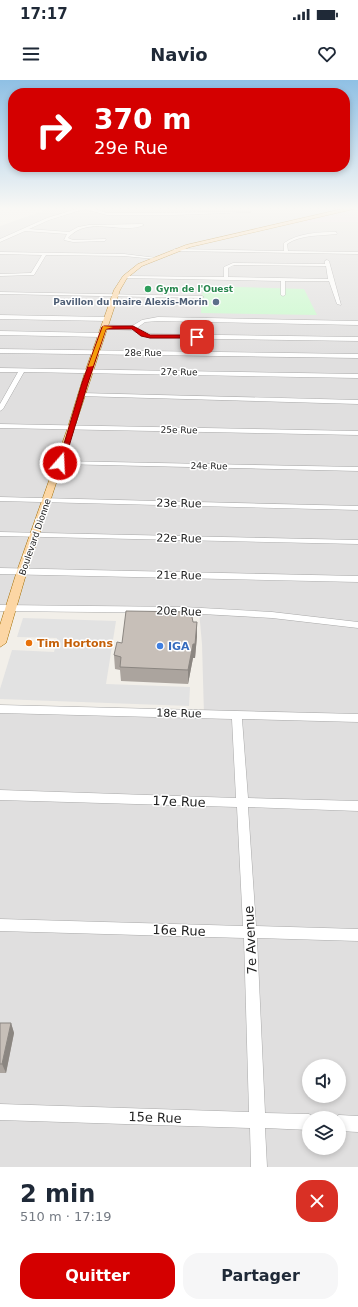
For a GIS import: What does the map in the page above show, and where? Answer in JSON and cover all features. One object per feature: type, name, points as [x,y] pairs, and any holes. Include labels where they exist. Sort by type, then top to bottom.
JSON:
[{"type":"main road","name":"Boulevard Dionne","points":[[0,642],[12,608],[22,571],[48,500],[72,427],[88,372],[119,286],[125,277],[140,265],[155,258]]},
{"type":"street","points":[[0,275],[32,274],[43,258]]},
{"type":"street","points":[[326,258],[331,280],[339,304]]},
{"type":"street","points":[[226,279],[226,267],[233,264],[328,265]]},
{"type":"street","points":[[125,277],[331,280]]},
{"type":"street","points":[[282,279],[283,295]]},
{"type":"street","points":[[0,293],[202,297]]},
{"type":"street","points":[[0,317],[107,319]]},
{"type":"street","points":[[0,333],[103,331],[133,328],[144,321],[158,320],[358,323]]},
{"type":"street","points":[[133,328],[150,336],[358,339]]},
{"type":"street","name":"28e Rue","points":[[0,351],[358,356]]},
{"type":"street","name":"27e Rue","points":[[0,370],[358,376]]},
{"type":"street","points":[[0,409],[22,370]]},
{"type":"street","points":[[81,394],[358,402]]},
{"type":"street","name":"25e Rue","points":[[0,426],[358,433]]},
{"type":"street","name":"24e Rue","points":[[60,463],[358,469]]},
{"type":"street","name":"23e Rue","points":[[0,499],[358,508]]},
{"type":"street","name":"22e Rue","points":[[0,534],[358,542]]},
{"type":"street","name":"21e Rue","points":[[0,571],[358,579]]},
{"type":"street","name":"20e Rue","points":[[0,608],[184,610],[272,615],[358,625]]},
{"type":"street","name":"18e Rue","points":[[0,710],[237,714],[358,718]]},
{"type":"street","name":"7e Avenue","points":[[237,714],[241,802],[250,932],[259,1167]]},
{"type":"street","name":"17e Rue","points":[[0,795],[358,806]]},
{"type":"street","name":"16e Rue","points":[[0,925],[358,934]]},
{"type":"street","name":"15e Rue","points":[[0,1112],[302,1122]]},
{"type":"street","points":[[346,1123],[358,1124]]},
{"type":"shaded area","points":[[0,258],[358,258],[358,1167],[0,1167],[0,706],[204,715],[202,644],[199,611],[0,608]]},
{"type":"shaded area","points":[[23,618],[116,621],[106,684],[190,687],[189,706],[0,699],[0,689],[12,650],[54,652],[57,638],[17,637]]},
{"type":"green space","points":[[203,286],[304,289],[317,315],[201,313]]},
{"type":"building","name":"IGA","points":[[126,611],[191,612],[193,622],[197,622],[195,644],[193,644],[188,670],[120,667],[121,657],[114,655],[117,642],[122,643]]},
{"type":"building","points":[[0,1023],[11,1023],[2,1064],[0,1064]]},
{"type":"slow traffic","points":[[91,366],[104,327],[110,327]]},
{"type":"place","name":"Gym de l'Ouest","points":[[148,289]]},
{"type":"place","name":"Pavillon du maire Alexis-Morin","points":[[216,302]]},
{"type":"place","name":"Tim Hortons","points":[[29,643]]},
{"type":"place","name":"IGA","points":[[160,646]]},
{"type":"route","points":[[60,463],[81,394],[104,327],[133,328],[150,336],[197,337]]}]
